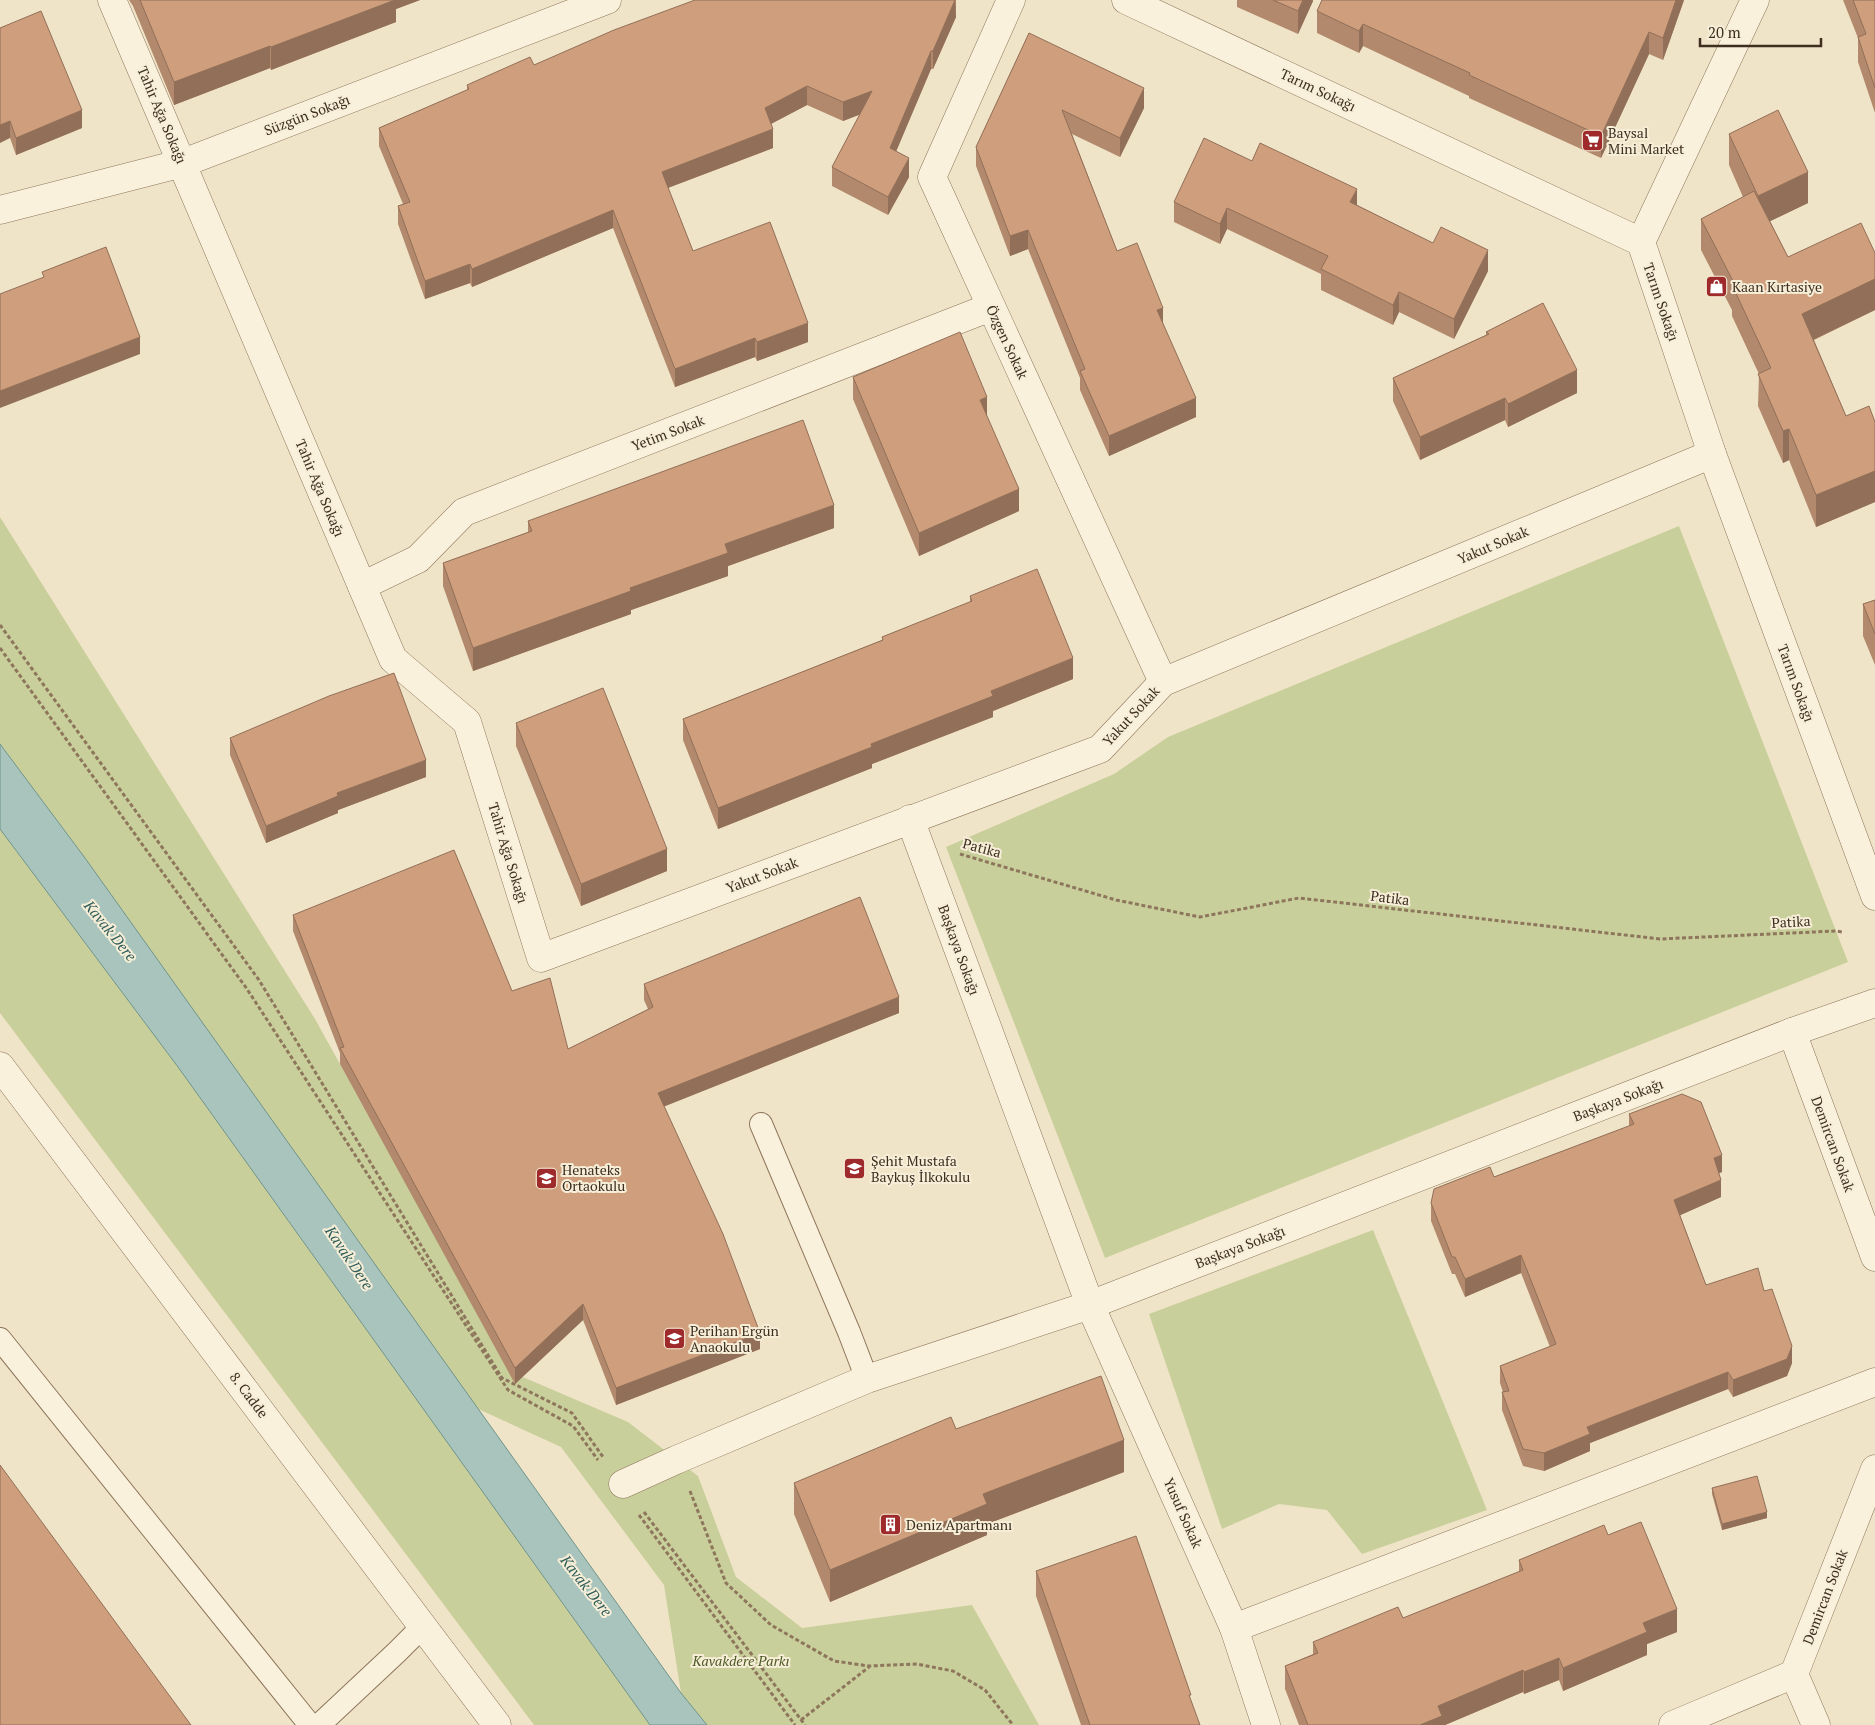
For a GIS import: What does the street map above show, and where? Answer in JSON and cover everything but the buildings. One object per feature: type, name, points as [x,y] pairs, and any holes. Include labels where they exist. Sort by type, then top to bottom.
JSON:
[{"type":"street","name":"Tahir Ağa Sokağı","points":[[112,0],[393,659],[467,722],[541,958]]},
{"type":"street","name":"Süzgün Sokağı","points":[[0,210],[183,163],[607,0]]},
{"type":"street","name":"Özgen Sokak","points":[[1011,0],[932,178],[1163,682]]},
{"type":"street","name":"Tarım Sokağı","points":[[1126,0],[1640,242],[1712,454],[1875,896]]},
{"type":"street","points":[[1640,242],[1755,0]]},
{"type":"street","name":"Yetim Sokak","points":[[362,586],[418,559],[464,512],[991,307]]},
{"type":"street","name":"Yakut Sokak","points":[[541,958],[1100,749],[1163,682],[1712,454]]},
{"type":"street","name":"Başkaya Sokağı","points":[[910,819],[1090,1306],[1792,1032],[1875,1003]]},
{"type":"street","name":"Demircan Sokak","points":[[1792,1032],[1875,1257]]},
{"type":"street","name":"8. Cadde","points":[[0,1066],[497,1725]]},
{"type":"street","points":[[623,1484],[867,1379],[1090,1306]]},
{"type":"street","name":"Yusuf Sokak","points":[[1090,1306],[1234,1628],[1266,1725]]},
{"type":"street","points":[[1234,1628],[1875,1382]]},
{"type":"street","name":"Demircan Sokak","points":[[1794,1674],[1875,1469]]},
{"type":"street","points":[[1673,1725],[1794,1674],[1816,1725]]},
{"type":"lane","points":[[761,1124],[850,1332],[867,1379]]},
{"type":"lane","points":[[0,1339],[310,1725]]},
{"type":"lane","points":[[319,1725],[423,1626]]},
{"type":"path","points":[[0,625],[259,980],[502,1378],[572,1413],[623,1484],[805,1725]]},
{"type":"path","points":[[0,648],[247,989],[508,1390],[573,1426],[602,1466]]},
{"type":"path","name":"Patika","points":[[952,852],[968,855],[1116,900],[1200,917],[1298,898],[1660,939],[1842,932]]},
{"type":"path","points":[[676,1460],[726,1583],[771,1625],[834,1661],[869,1666],[917,1664],[953,1672],[985,1690],[1013,1725]]},
{"type":"path","points":[[637,1513],[795,1725]]},
{"type":"path","points":[[801,1720],[869,1666]]},
{"type":"green space","name":"Kavakdere Parkı","points":[[0,517],[315,1019],[511,1372],[628,1422],[698,1476],[736,1577],[802,1628],[972,1605],[1039,1725],[707,1725],[681,1693],[664,1585],[561,1447],[476,1408],[85,858],[0,744]]},
{"type":"green space","points":[[1679,526],[1848,962],[1105,1258],[946,847],[1114,774],[1168,737]]},
{"type":"green space","points":[[0,829],[178,1067],[650,1725],[534,1725],[0,1013]]},
{"type":"green space","points":[[1373,1230],[1487,1510],[1362,1554],[1327,1510],[1279,1504],[1222,1529],[1149,1314]]},
{"type":"water","name":"Kavak Dere","points":[[0,744],[85,858],[681,1693],[707,1725],[650,1725],[178,1067],[0,829]]},
{"type":"place","name":"Baysal Mini Market","points":[[1592,141]]},
{"type":"place","name":"Kaan Kırtasiye","points":[[1716,287]]},
{"type":"place","name":"Şehit Mustafa Baykuş İlkokulu","points":[[855,1169]]},
{"type":"place","name":"Henateks Ortaokulu","points":[[546,1178]]},
{"type":"place","name":"Perihan Ergün Anaokulu","points":[[674,1339]]},
{"type":"place","name":"Deniz Apartmanı","points":[[890,1525]]}]
